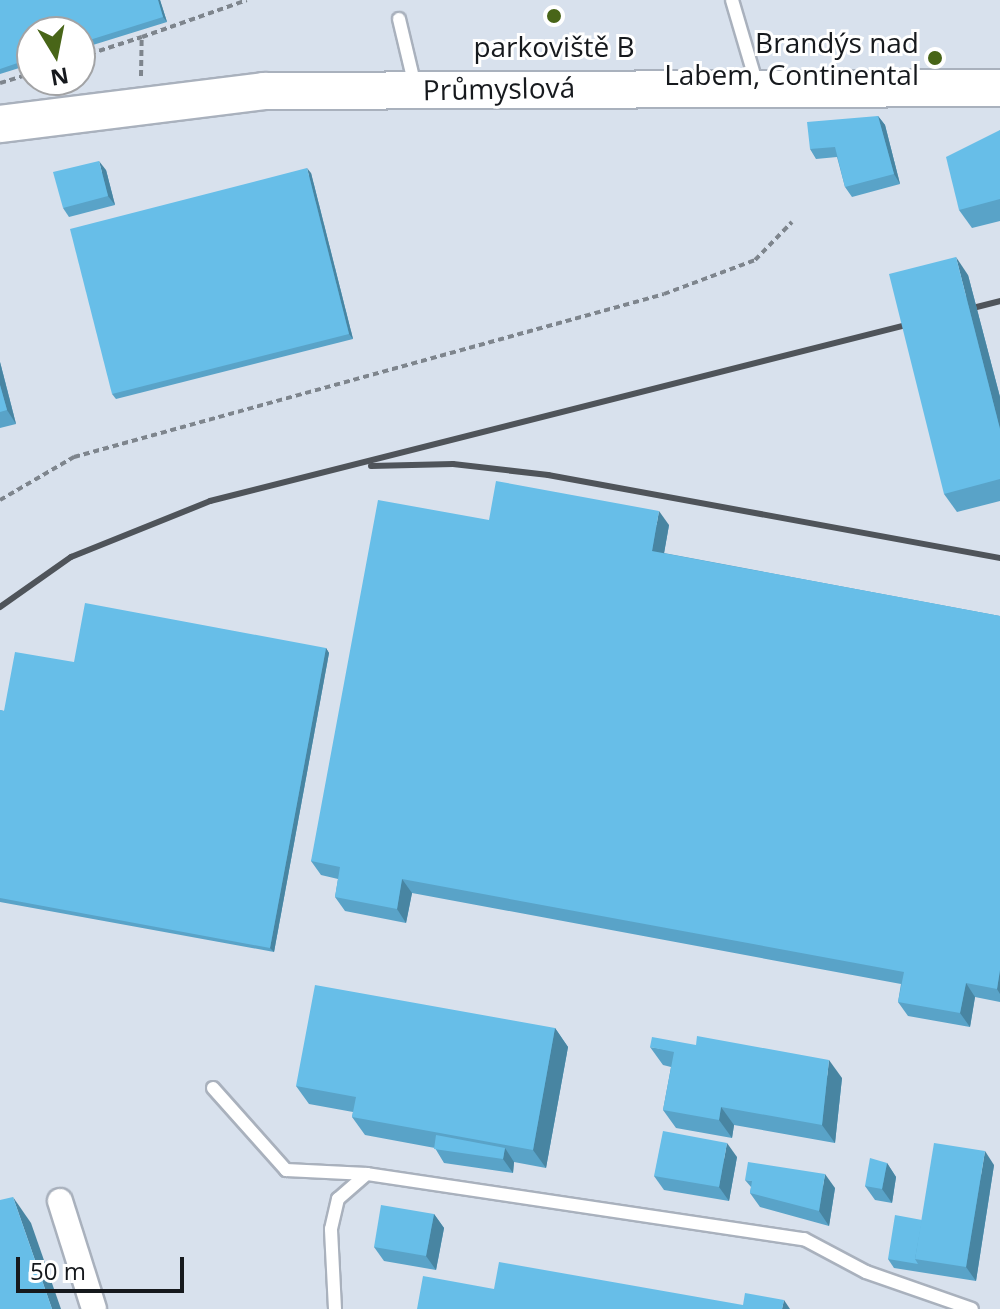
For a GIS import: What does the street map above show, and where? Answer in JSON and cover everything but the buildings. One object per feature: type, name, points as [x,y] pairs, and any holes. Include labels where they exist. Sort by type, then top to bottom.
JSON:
[{"type":"main road","name":"Průmyslová","points":[[1,122],[264,91],[757,85],[1000,88]]},
{"type":"street","points":[[60,1201],[94,1309]]},
{"type":"lane","points":[[732,0],[757,85]]},
{"type":"lane","points":[[399,19],[415,89]]},
{"type":"lane","points":[[213,1088],[286,1170],[367,1174],[804,1239],[866,1272],[972,1309]]},
{"type":"lane","points":[[335,1309],[331,1229],[338,1199],[367,1174]]},
{"type":"path","points":[[96,52],[247,0]]},
{"type":"path","points":[[141,83],[142,37]]},
{"type":"path","points":[[0,500],[74,457],[664,294],[755,260],[792,222]]},
{"type":"railway","points":[[957,312],[1000,301]]},
{"type":"railway","points":[[0,607],[71,557],[210,501],[922,321]]},
{"type":"railway","points":[[371,466],[453,464],[548,475],[1000,558]]},
{"type":"place","name":"parkoviště B","points":[[554,16]]},
{"type":"place","name":"Brandýs nad Labem, Continental","points":[[935,58]]}]
